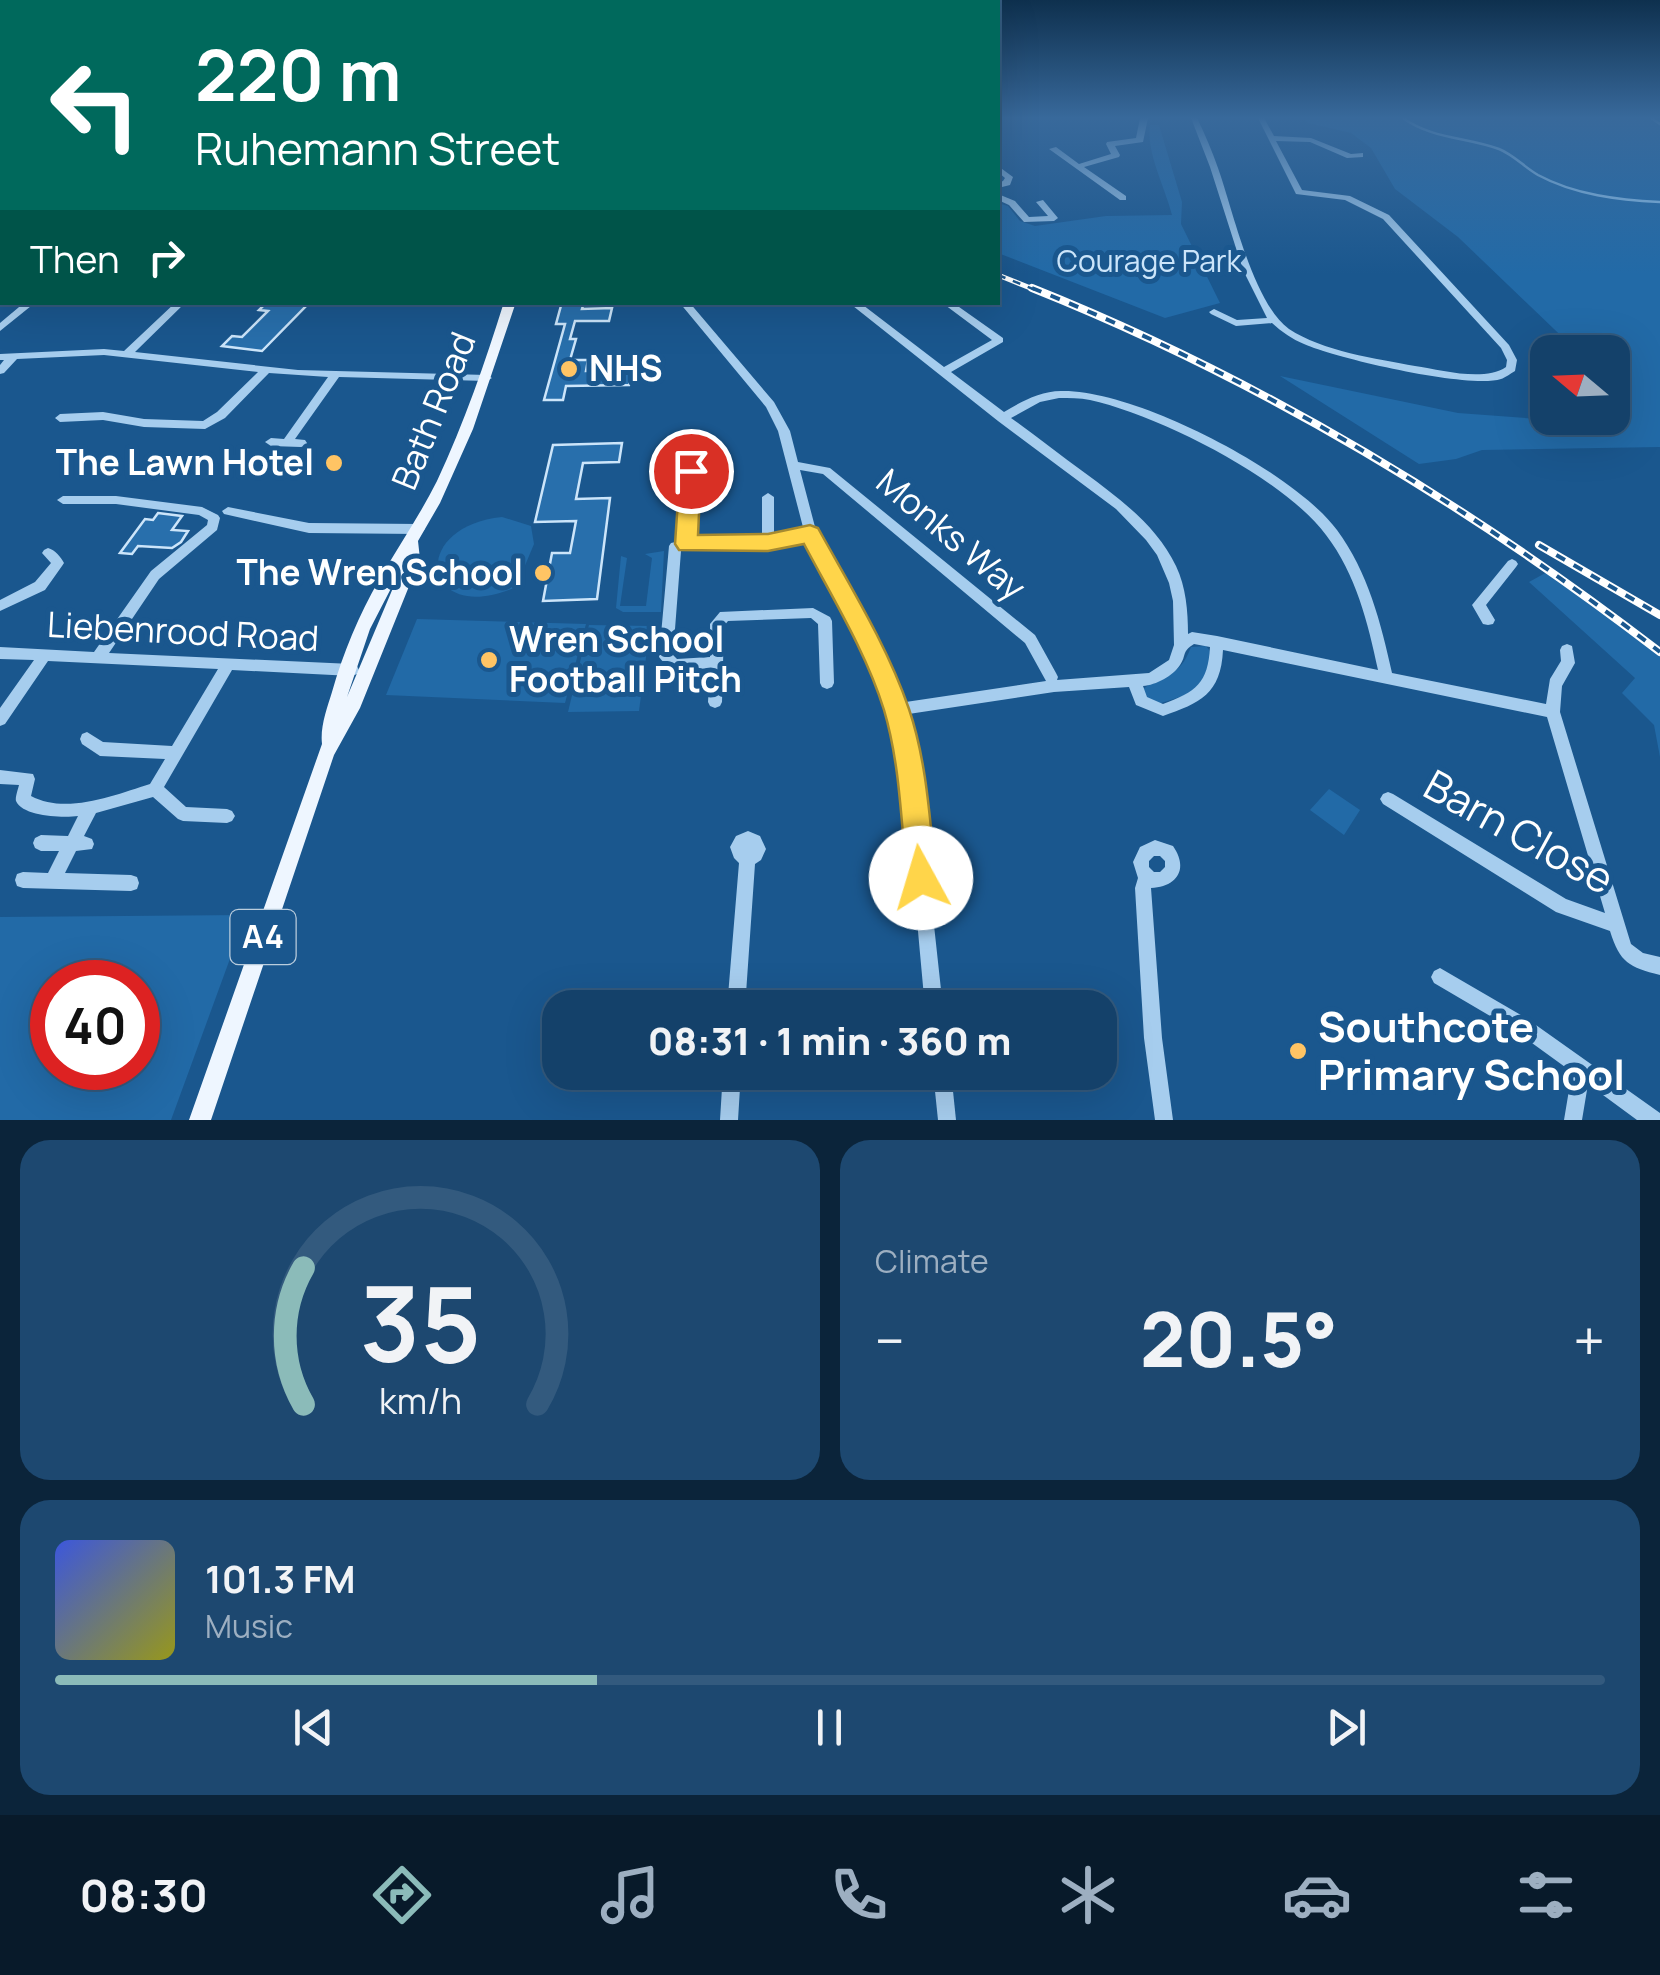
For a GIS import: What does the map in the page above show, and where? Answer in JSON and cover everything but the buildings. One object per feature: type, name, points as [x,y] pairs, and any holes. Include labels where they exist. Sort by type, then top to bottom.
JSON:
[{"type":"main road","name":"Bath Road","points":[[200,1120],[326,754],[351,708],[356,671],[412,559],[416,536],[465,436],[509,305]]},
{"type":"street","points":[[1000,186],[1008,184],[1008,177],[1001,170]]},
{"type":"street","points":[[1086,170],[1123,198]]},
{"type":"street","points":[[1217,170],[1250,272],[1273,320],[1286,331],[1394,366],[1484,378],[1500,376],[1510,369],[1512,360],[1506,347],[1386,217],[1348,198],[1300,192],[1289,170]]},
{"type":"street","points":[[1000,198],[1027,220],[1054,218],[1040,202]]},
{"type":"street","points":[[0,328],[28,305]]},
{"type":"street","points":[[128,353],[179,305]]},
{"type":"street","points":[[685,305],[770,404],[784,431],[810,534],[872,650],[896,710],[911,778],[932,990]]},
{"type":"street","points":[[856,305],[1120,506],[1150,534],[1174,567],[1183,609],[1181,644],[1174,664],[1152,679],[1054,686],[896,710]]},
{"type":"street","points":[[944,372],[999,340],[949,305]]},
{"type":"street","points":[[1214,312],[1236,323],[1273,320]]},
{"type":"street","points":[[0,358],[128,353],[335,375],[486,378]]},
{"type":"street","points":[[0,371],[14,356]]},
{"type":"street","points":[[60,418],[103,416],[144,423],[205,424],[221,416],[266,370]]},
{"type":"street","points":[[270,442],[294,443],[335,375]]},
{"type":"street","points":[[1002,418],[1029,402],[1057,394],[1087,394],[1117,402],[1280,483],[1318,517],[1350,561],[1372,616],[1386,678]]},
{"type":"street","name":"Monks Way","points":[[793,465],[826,471],[1030,639],[1051,677]]},
{"type":"street","points":[[691,471],[666,657],[674,664],[717,662]]},
{"type":"street","points":[[768,497],[768,543]]},
{"type":"street","points":[[63,500],[116,500],[202,512],[214,518],[213,527],[155,574],[98,656]]},
{"type":"street","points":[[228,511],[277,526],[416,536]]},
{"type":"street","points":[[681,545],[768,543],[810,534]]},
{"type":"street","points":[[2,600],[40,586],[58,564],[48,554]]},
{"type":"street","points":[[1488,620],[1479,605],[1512,564]]},
{"type":"street","points":[[715,702],[717,624],[725,616],[813,613],[825,620],[827,683]]},
{"type":"street","points":[[1181,644],[1192,638],[1217,642],[1553,712]]},
{"type":"street","points":[[1135,682],[1141,701],[1162,710],[1198,698],[1217,672],[1217,642]]},
{"type":"street","points":[[1567,650],[1568,663],[1561,669],[1551,698],[1553,712],[1624,949],[1638,961],[1660,966]]},
{"type":"street","name":"Liebenrood Road","points":[[0,653],[356,671]]},
{"type":"street","points":[[0,720],[45,656]]},
{"type":"street","points":[[0,777],[28,779],[23,798],[35,808],[92,808],[155,789],[228,664]]},
{"type":"street","points":[[88,738],[100,748],[178,753]]},
{"type":"street","points":[[155,789],[183,814],[227,816]]},
{"type":"street","name":"Barn Close","points":[[1388,799],[1562,906],[1616,926]]},
{"type":"street","points":[[52,881],[79,844],[92,808]]},
{"type":"street","points":[[41,844],[79,844]]},
{"type":"street","points":[[737,990],[747,858]]},
{"type":"street","points":[[1147,874],[1143,888],[1153,1038],[1164,1120]]},
{"type":"street","points":[[23,880],[130,883]]},
{"type":"street","points":[[1440,977],[1520,1024],[1653,1120]]},
{"type":"street","points":[[1573,1120],[1580,1070]]},
{"type":"street","points":[[729,1120],[731,1090]]},
{"type":"street","points":[[944,1090],[947,1120]]},
{"type":"green space","name":"Courage Park","points":[[1157,170],[1173,170],[1182,202],[1181,224],[1220,303],[1165,318],[1000,254],[1000,204],[1008,206],[1020,221],[1035,226],[1106,216],[1172,215]]},
{"type":"green space","points":[[1384,170],[1660,170],[1660,447],[1482,450],[1456,459],[1419,464],[1280,376],[1458,413],[1530,418],[1530,435],[1630,435],[1630,335],[1560,335],[1458,237],[1395,189]]},
{"type":"green space","points":[[502,517],[531,526],[534,544],[516,587],[485,596],[461,595],[445,586],[438,571],[440,554],[451,538],[471,525]]},
{"type":"green space","points":[[664,551],[661,612],[623,612],[616,608],[621,556],[627,558],[620,606],[646,606],[652,558],[645,554]]},
{"type":"green space","points":[[1549,571],[1660,652],[1660,757],[1654,725],[1622,693],[1635,678],[1529,582]]},
{"type":"green space","name":"Wren School Football Pitch","points":[[417,619],[586,624],[565,703],[386,695]]},
{"type":"green space","points":[[589,625],[650,626],[639,711],[568,712]]},
{"type":"green space","points":[[1206,646],[1213,655],[1205,677],[1195,689],[1158,704],[1144,698],[1143,689],[1177,670],[1191,647]]},
{"type":"green space","points":[[1329,789],[1360,810],[1344,835],[1310,810]]},
{"type":"green space","points":[[246,915],[171,1120],[0,1120],[0,917]]},
{"type":"waterway","points":[[1531,170],[1582,192],[1660,202]]},
{"type":"railway","points":[[1000,276],[1038,291]]},
{"type":"railway","points":[[1032,288],[1199,362],[1359,448],[1512,545],[1660,652]]},
{"type":"railway","points":[[1539,545],[1660,615]]},
{"type":"place","name":"NHS","points":[[569,369]]},
{"type":"place","name":"The Lawn Hotel","points":[[334,463]]},
{"type":"place","name":"The Wren School","points":[[543,573]]},
{"type":"place","name":"Wren School Football Pitch","points":[[489,660]]},
{"type":"place","name":"Southcote Primary School","points":[[1298,1051]]},
{"type":"route","points":[[691,471],[686,544],[768,543],[810,534],[872,650],[896,710],[911,778],[921,878]]}]
